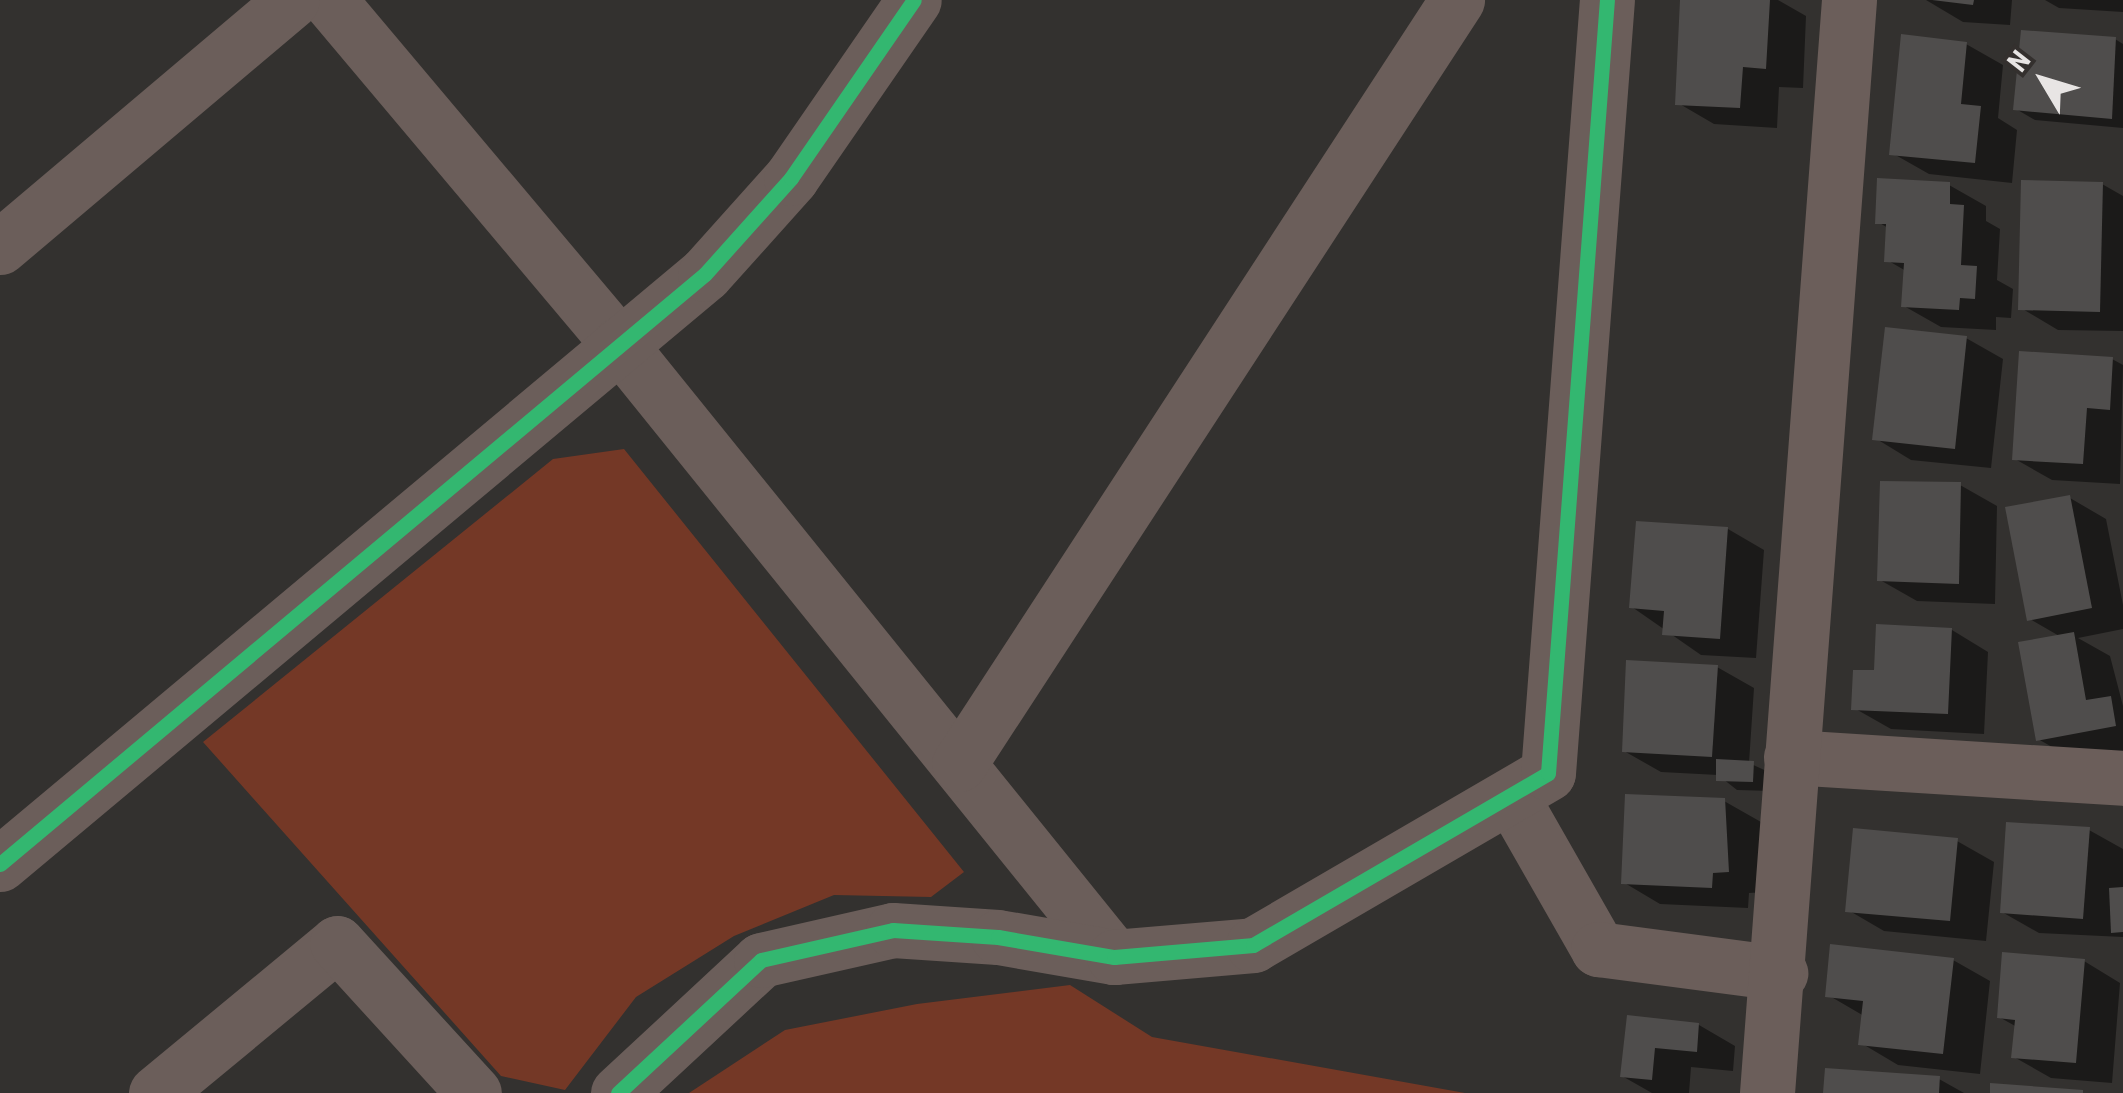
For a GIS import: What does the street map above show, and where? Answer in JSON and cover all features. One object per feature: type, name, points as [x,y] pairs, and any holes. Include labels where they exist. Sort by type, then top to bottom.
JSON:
[{"type":"street","points":[[0,247],[292,0]]},
{"type":"street","points":[[329,0],[619,344],[1114,956]]},
{"type":"street","points":[[0,864],[705,274],[791,178],[914,0]]},
{"type":"street","points":[[959,764],[1457,0]]},
{"type":"street","points":[[618,1093],[761,960],[893,930],[998,937],[1114,956],[1254,945],[1512,798],[1548,773],[1607,0]]},
{"type":"street","points":[[1767,1093],[1780,973],[1791,757],[1849,0]]},
{"type":"street","points":[[1791,757],[2123,778]]},
{"type":"street","points":[[1512,798],[1598,949],[1780,973]]},
{"type":"street","points":[[156,1093],[337,943],[474,1093]]},
{"type":"shaded area","points":[[624,449],[964,872],[931,897],[834,895],[734,936],[636,997],[565,1090],[501,1076],[203,742],[553,459]]},
{"type":"shaded area","points":[[1070,985],[1152,1037],[1465,1093],[689,1093],[785,1030],[917,1004]]},
{"type":"building","points":[[1680,0],[1770,0],[1766,69],[1743,67],[1740,108],[1675,105]]},
{"type":"building","points":[[1932,0],[1974,0],[1973,5]]},
{"type":"building","points":[[2021,30],[2116,37],[2112,119],[2013,110]]},
{"type":"building","points":[[1901,34],[1967,42],[1961,104],[1981,106],[1975,163],[1889,155]]},
{"type":"building","points":[[1877,178],[1950,182],[1950,204],[1964,205],[1961,265],[1977,266],[1975,299],[1960,298],[1959,310],[1901,307],[1904,263],[1884,262],[1886,224],[1875,224]]},
{"type":"building","points":[[2021,180],[2103,182],[2100,312],[2018,310]]},
{"type":"building","points":[[1885,327],[1967,336],[1955,449],[1872,440]]},
{"type":"building","points":[[2019,351],[2113,357],[2110,410],[2087,408],[2083,464],[2012,460]]},
{"type":"building","points":[[1880,481],[1961,482],[1959,584],[1877,581]]},
{"type":"building","points":[[2070,495],[2092,608],[2027,621],[2005,507]]},
{"type":"building","points":[[1636,521],[1728,527],[1720,639],[1662,635],[1664,611],[1629,608]]},
{"type":"building","points":[[1876,624],[1952,628],[1948,714],[1851,710],[1853,670],[1874,670]]},
{"type":"building","points":[[2074,632],[2086,700],[2111,696],[2116,726],[2036,741],[2018,642]]},
{"type":"building","points":[[1626,660],[1718,665],[1712,757],[1622,752]]},
{"type":"building","points":[[1716,759],[1754,761],[1753,782],[1716,781]]},
{"type":"building","points":[[1625,794],[1725,798],[1729,872],[1713,873],[1712,888],[1621,884]]},
{"type":"building","points":[[2006,822],[2090,827],[2083,919],[2000,913]]},
{"type":"building","points":[[1853,828],[1958,838],[1950,921],[1845,912]]},
{"type":"building","points":[[2123,887],[2123,932],[2111,933],[2109,888]]},
{"type":"building","points":[[1830,944],[1954,958],[1943,1054],[1858,1045],[1863,1001],[1825,997]]},
{"type":"building","points":[[2002,952],[2085,959],[2076,1063],[2011,1058],[2015,1020],[1997,1018]]},
{"type":"building","points":[[1627,1015],[1699,1023],[1697,1052],[1655,1048],[1652,1080],[1620,1077]]},
{"type":"building","points":[[1825,1068],[1940,1076],[1939,1093],[1823,1093]]},
{"type":"building","points":[[1990,1083],[2083,1090],[2083,1093],[1990,1093]]},
{"type":"cycle path","points":[[0,864],[705,274],[791,178],[914,0]]},
{"type":"cycle path","points":[[618,1093],[761,960],[893,930],[998,937],[1114,957],[1253,945],[1548,773],[1607,0]]}]
